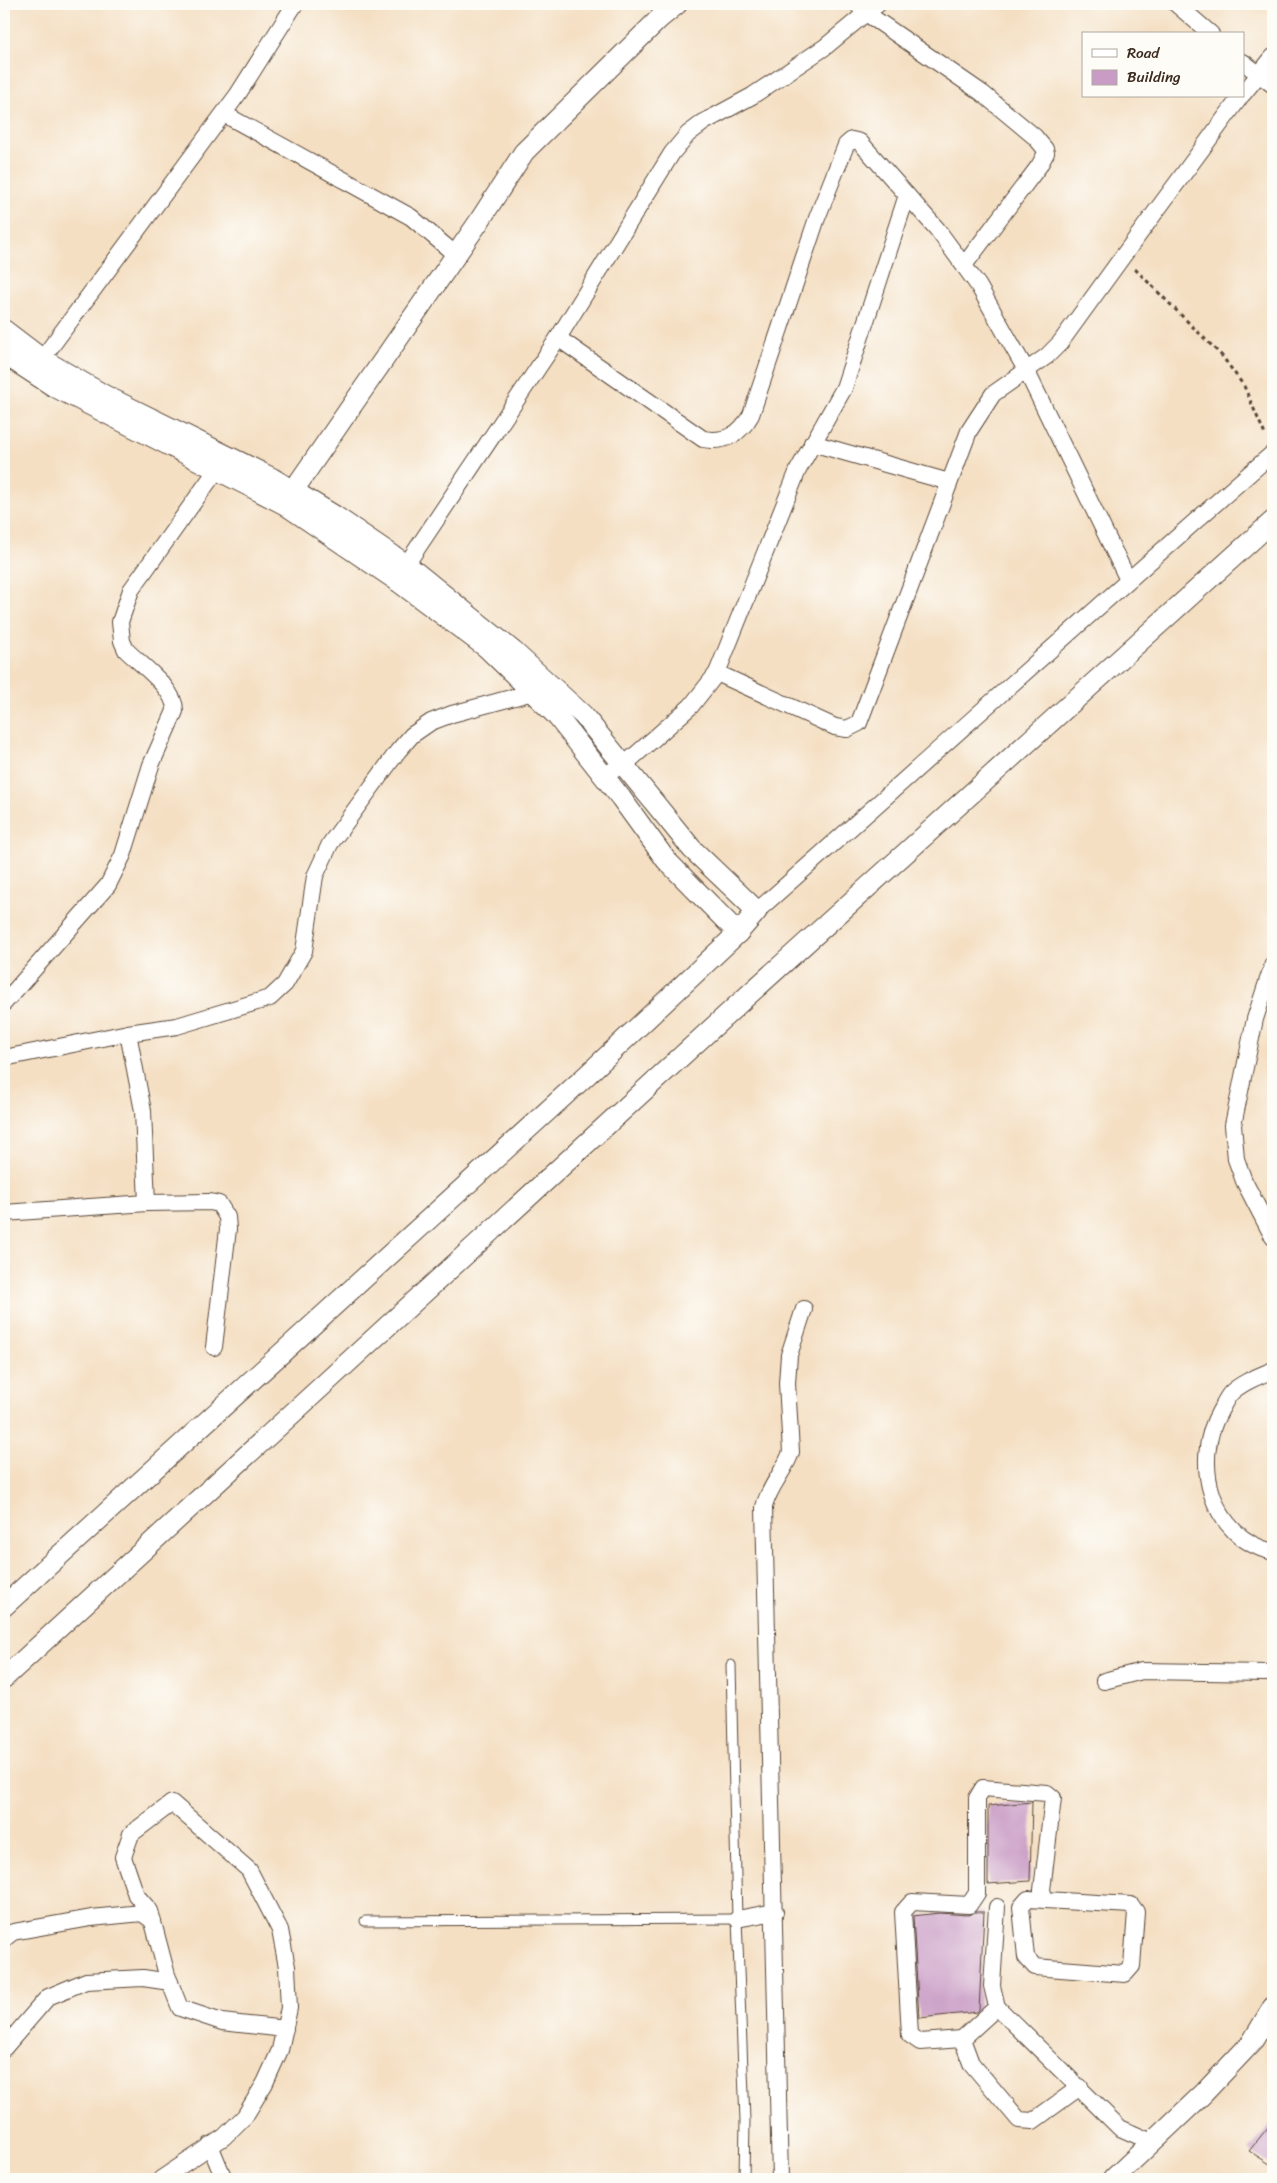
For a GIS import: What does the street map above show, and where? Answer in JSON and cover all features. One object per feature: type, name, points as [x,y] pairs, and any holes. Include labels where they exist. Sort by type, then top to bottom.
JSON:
[{"type":"street","points":[[38,366],[224,114],[295,4]]},
{"type":"street","points":[[289,497],[456,255],[524,152],[660,18],[677,4]]},
{"type":"street","points":[[1176,4],[1209,32]]},
{"type":"street","points":[[401,572],[558,338],[672,152],[688,134],[704,122],[752,96],[825,47],[867,7],[982,93],[1035,137],[1045,148],[1046,153],[1039,166],[965,264]]},
{"type":"street","points":[[1244,92],[1273,57]]},
{"type":"street","points":[[1244,63],[1273,85]]},
{"type":"street","points":[[717,673],[835,727],[847,729],[860,723],[878,679],[949,482],[969,431],[981,409],[993,394],[1048,356],[1060,343],[1240,98]]},
{"type":"street","points":[[224,114],[411,217],[456,255]]},
{"type":"street","points":[[558,338],[703,439],[714,441],[728,439],[744,428],[751,415],[817,218],[849,142],[856,141],[864,145],[965,264],[1026,370],[1128,580]]},
{"type":"street","points":[[603,776],[624,765],[691,706],[717,673],[798,470],[844,388],[907,194]]},
{"type":"street","points":[[4,330],[38,366]]},
{"type":"street","points":[[4,354],[38,366],[104,395],[222,463],[272,478],[289,497],[335,516],[487,648],[533,692],[556,716],[666,860],[738,933]]},
{"type":"street","points":[[812,444],[949,482]]},
{"type":"street","points":[[4,1606],[580,1082],[738,933],[757,911],[1039,662],[1128,580],[1273,454]]},
{"type":"street","points":[[4,1003],[108,886],[123,855],[151,765],[175,711],[176,702],[167,689],[126,650],[122,642],[120,622],[131,590],[222,463]]},
{"type":"street","points":[[4,1678],[745,998],[1273,521]]},
{"type":"street","points":[[401,572],[513,650],[583,716],[689,844],[757,911]]},
{"type":"street","points":[[4,1058],[177,1026],[260,1002],[278,992],[285,984],[304,951],[315,876],[330,844],[398,751],[412,735],[431,722],[452,714],[533,692]]},
{"type":"street","points":[[666,860],[689,844]]},
{"type":"street","points":[[1273,964],[1255,1020],[1233,1125],[1236,1159],[1244,1181],[1273,1237]]},
{"type":"street","points":[[128,1034],[143,1112],[147,1203]]},
{"type":"street","points":[[4,1213],[147,1203],[210,1202],[219,1204],[224,1210],[228,1229],[214,1347]]},
{"type":"street","points":[[780,2179],[764,1506],[767,1494],[788,1461],[791,1452],[787,1383],[789,1355],[804,1309]]},
{"type":"street","points":[[1273,1370],[1256,1377],[1230,1394],[1215,1420],[1208,1441],[1207,1470],[1210,1493],[1221,1517],[1241,1539],[1273,1552]]},
{"type":"street","points":[[1104,1681],[1142,1671],[1273,1672]]},
{"type":"street","points":[[997,2007],[962,2039],[920,2042],[910,2035],[903,1912],[912,1902],[969,1905],[974,1900],[977,1893],[977,1798],[982,1788],[1048,1793],[1053,1798],[1042,1890],[1045,1900]]},
{"type":"street","points":[[161,2179],[224,2137],[245,2116],[265,2083],[280,2050],[289,2008],[288,1967],[280,1930],[248,1870],[172,1803],[131,1834],[123,1858],[136,1895],[150,1911],[170,1982],[180,2008],[222,2022],[284,2029]]},
{"type":"street","points":[[1028,1899],[1045,1900],[1131,1905],[1136,1912],[1132,1966],[1125,1974],[1035,1966],[1026,1957],[1022,1908],[1028,1899]]},
{"type":"street","points":[[974,1900],[997,1907],[1022,1908]]},
{"type":"street","points":[[997,1907],[992,1986],[997,2007],[1120,2128],[1152,2142]]},
{"type":"street","points":[[737,1919],[775,1912]]},
{"type":"street","points":[[4,1940],[13,1932],[91,1918],[142,1913],[153,1921]]},
{"type":"street","points":[[4,2048],[48,1997],[86,1982],[143,1978],[170,1982]]},
{"type":"street","points":[[1113,2179],[1203,2094],[1252,2042],[1273,2008]]},
{"type":"street","points":[[962,2039],[971,2063],[1019,2120],[1033,2121],[1080,2087]]},
{"type":"street","points":[[210,2145],[224,2179]]},
{"type":"lane","points":[[731,1665],[737,1919],[745,2120],[744,2179]]},
{"type":"lane","points":[[365,1921],[737,1919]]},
{"type":"path","points":[[1123,256],[1222,356],[1244,386],[1273,454]]},
{"type":"building","points":[[1032,1802],[1030,1881],[988,1884],[988,1806]]},
{"type":"building","points":[[975,1912],[984,1912],[979,2010],[977,2012],[919,2018],[913,1916],[939,1913],[968,1915]]},
{"type":"building","points":[[1273,2121],[1273,2166],[1249,2151]]}]
